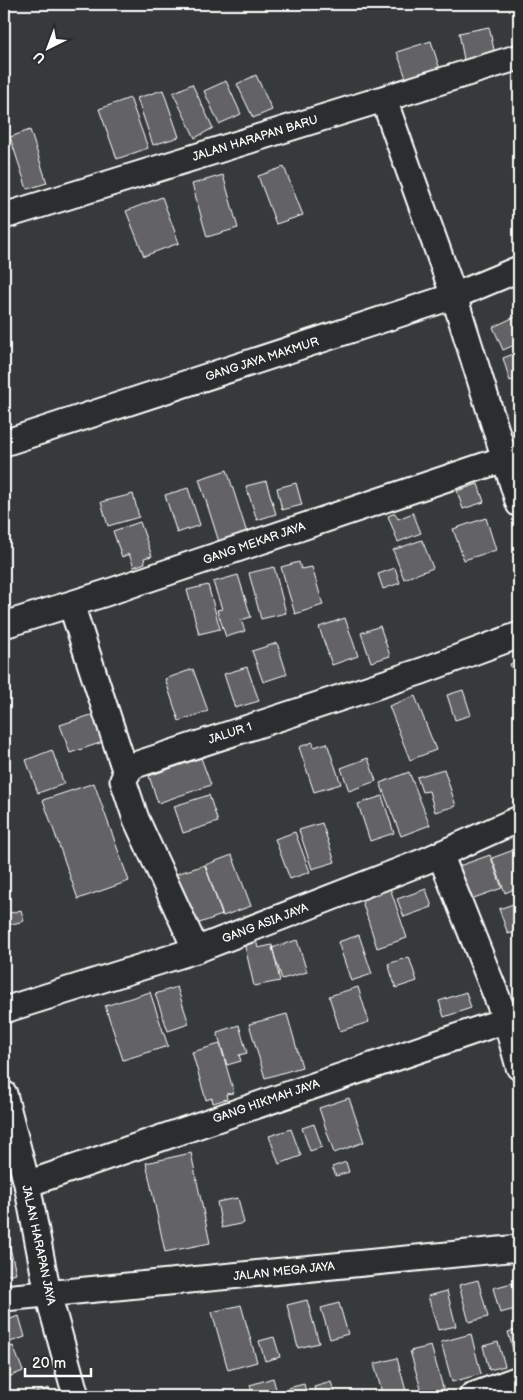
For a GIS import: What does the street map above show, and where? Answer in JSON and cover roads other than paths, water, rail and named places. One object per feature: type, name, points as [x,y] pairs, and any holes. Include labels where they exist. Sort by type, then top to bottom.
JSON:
[{"type":"street","name":"JALAN HARAPAN BARU","points":[[4,216],[513,59]]},
{"type":"street","points":[[384,100],[454,296],[519,504]]},
{"type":"street","name":"GANG JAYA MAKMUR","points":[[4,444],[454,296],[519,269]]},
{"type":"street","name":"GANG MEKAR JAYA","points":[[4,625],[504,458]]},
{"type":"street","points":[[71,604],[126,773],[123,780],[136,819],[196,950]]},
{"type":"street","name":"JALUR 1","points":[[126,773],[132,766],[142,762],[422,671],[519,635]]},
{"type":"street","name":"GANG ASIA JAYA","points":[[4,1010],[196,950],[440,854],[519,819]]},
{"type":"street","points":[[440,854],[506,1020],[519,1067]]},
{"type":"street","name":"GANG HIKMAH JAYA","points":[[26,1184],[506,1020]]},
{"type":"street","name":"JALAN HARAPAN JAYA","points":[[4,1094],[26,1184],[48,1294],[76,1396]]},
{"type":"street","name":"JALAN MEGA JAYA","points":[[4,1298],[519,1248]]},
{"type":"street","points":[[472,1396],[519,1379]]}]
